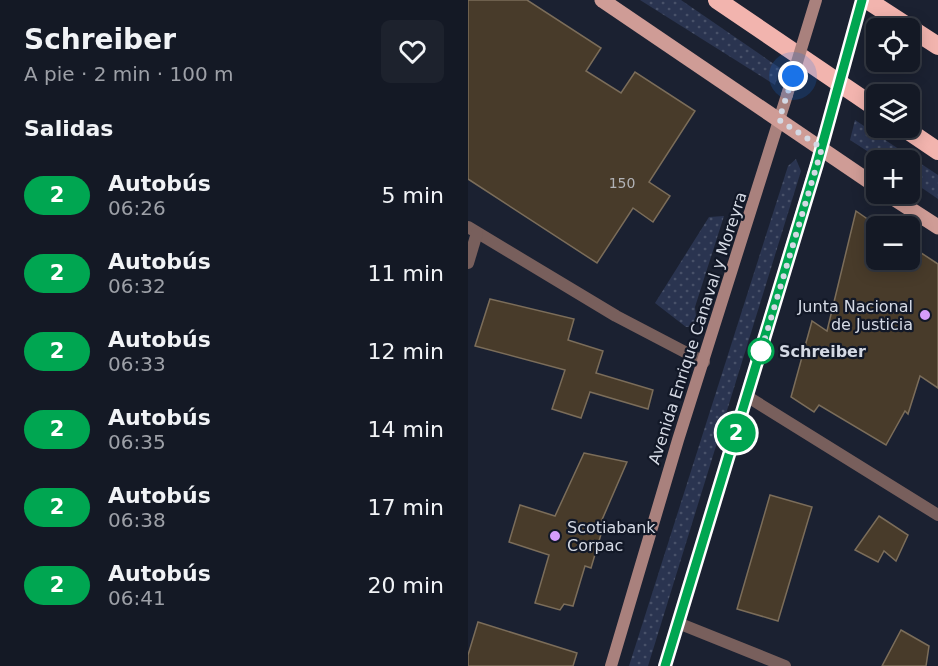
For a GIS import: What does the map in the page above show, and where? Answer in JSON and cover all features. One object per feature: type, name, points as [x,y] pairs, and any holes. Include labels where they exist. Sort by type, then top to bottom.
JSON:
[{"type":"highway","points":[[717,0],[866,101]]},
{"type":"highway","points":[[867,0],[938,46]]},
{"type":"highway","points":[[919,138],[938,151]]},
{"type":"main road","points":[[602,0],[866,179]]},
{"type":"main road","points":[[903,204],[938,227]]},
{"type":"street","name":"Avenida Enrique Canaval y Moreyra","points":[[611,666],[816,0]]},
{"type":"street","points":[[665,666],[822,148],[862,0]]},
{"type":"street","points":[[468,263],[472,230],[616,316],[704,363]]},
{"type":"street","points":[[747,397],[938,516]]},
{"type":"street","points":[[678,623],[784,666]]},
{"type":"shaded area","points":[[640,0],[681,0],[780,68],[775,85]]},
{"type":"shaded area","points":[[855,120],[866,127],[866,138],[882,138],[900,150],[866,150],[850,140]]},
{"type":"shaded area","points":[[796,159],[801,171],[648,666],[629,666],[788,166]]},
{"type":"shaded area","points":[[920,163],[938,175],[938,199],[920,187]]},
{"type":"shaded area","points":[[724,216],[695,307],[697,326],[686,327],[655,303],[709,217]]},
{"type":"building","points":[[468,0],[527,0],[601,48],[586,71],[621,93],[635,72],[695,111],[649,182],[670,196],[653,222],[633,208],[597,263],[468,179]]},
{"type":"building","points":[[856,211],[866,218],[866,270],[920,270],[920,252],[938,264],[938,388],[920,376],[908,414],[905,411],[886,445],[819,405],[814,412],[791,397],[812,321],[827,331]]},
{"type":"building","points":[[490,299],[574,319],[568,340],[603,351],[596,373],[653,390],[648,409],[590,392],[581,418],[552,409],[565,370],[475,346]]},
{"type":"building","points":[[584,453],[627,462],[598,529],[602,531],[591,568],[585,566],[573,606],[564,604],[560,610],[535,603],[549,555],[509,542],[520,505],[555,516]]},
{"type":"building","points":[[770,495],[812,507],[778,621],[737,609]]},
{"type":"building","points":[[879,516],[908,535],[896,561],[884,551],[878,562],[855,550]]},
{"type":"building","points":[[478,622],[577,653],[573,666],[468,666],[468,655]]},
{"type":"building","points":[[901,630],[929,646],[926,666],[882,666]]},
{"type":"bus line","name":"2","points":[[665,666],[817,164],[862,0]]},
{"type":"place","name":"Junta Nacional de Justicia","points":[[925,315]]},
{"type":"place","name":"Schreiber","points":[[761,351]]},
{"type":"place","name":"Scotiabank Corpac","points":[[555,536]]},
{"type":"route","points":[[761,351],[760,355],[822,148],[779,120],[793,76]]}]
